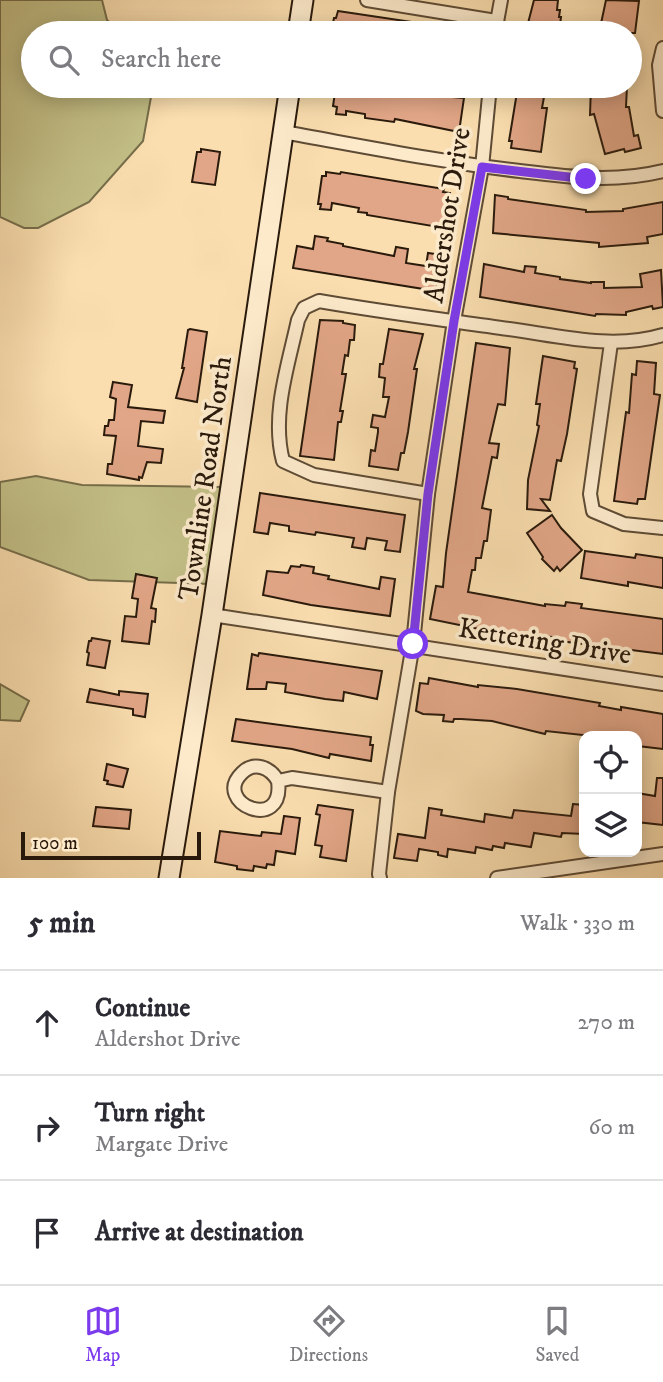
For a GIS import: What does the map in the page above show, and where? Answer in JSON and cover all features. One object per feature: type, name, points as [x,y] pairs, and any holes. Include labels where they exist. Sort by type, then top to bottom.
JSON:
[{"type":"main road","points":[[300,21],[303,0]]},
{"type":"main road","name":"Townline Road North","points":[[169,878],[212,615],[288,98]]},
{"type":"street","points":[[367,0],[467,21]]},
{"type":"street","points":[[497,21],[501,0]]},
{"type":"street","points":[[663,48],[659,65],[663,111]]},
{"type":"street","name":"Aldershot Drive","points":[[380,878],[388,792],[413,644],[428,494],[454,321],[482,167],[489,98]]},
{"type":"street","points":[[284,132],[482,167],[586,179],[637,177],[663,171]]},
{"type":"street","points":[[428,494],[314,475],[283,461],[278,440],[281,400],[298,320],[304,308],[319,301],[419,318],[611,343],[663,335]]},
{"type":"street","points":[[611,343],[590,494],[593,511],[624,524],[663,528]]},
{"type":"street","name":"Kettering Drive","points":[[212,615],[663,684]]},
{"type":"street","points":[[278,780],[292,778],[388,792]]},
{"type":"street","points":[[497,878],[663,854]]},
{"type":"shaded area","points":[[0,0],[102,0],[108,21],[21,21],[21,98],[151,98],[143,141],[89,202],[38,228],[24,228],[0,217]]},
{"type":"shaded area","points":[[36,476],[82,485],[222,487],[209,584],[89,580],[0,547],[0,482]]},
{"type":"shaded area","points":[[0,684],[29,701],[20,721],[0,720]]},
{"type":"building","points":[[534,0],[558,0],[557,10],[560,10],[560,21],[529,21]]},
{"type":"building","points":[[606,0],[639,1],[636,21],[602,21]]},
{"type":"building","points":[[338,11],[405,21],[333,21]]},
{"type":"building","points":[[334,98],[464,98],[459,132],[395,119],[394,122],[365,118],[365,114],[346,111],[346,115],[336,114],[337,107],[333,106]]},
{"type":"building","points":[[516,98],[544,98],[542,108],[547,108],[541,152],[511,148],[512,141],[509,141]]},
{"type":"building","points":[[591,98],[626,98],[626,107],[629,107],[634,136],[638,135],[641,148],[605,154],[594,114],[590,115]]},
{"type":"building","points":[[201,149],[220,152],[215,185],[192,182],[197,152],[201,152]]},
{"type":"building","points":[[326,172],[341,172],[444,189],[443,192],[450,193],[445,226],[444,228],[367,215],[358,212],[359,208],[332,203],[331,210],[320,209],[321,204],[318,204],[322,176],[326,176]]},
{"type":"building","points":[[495,195],[586,212],[623,211],[663,202],[663,234],[647,237],[648,243],[599,247],[599,243],[493,233]]},
{"type":"building","points":[[315,236],[328,238],[327,241],[343,246],[394,256],[396,247],[408,249],[406,263],[426,266],[428,253],[442,255],[436,291],[293,268],[297,246],[313,249]]},
{"type":"building","points":[[484,264],[524,272],[525,266],[536,267],[535,273],[560,279],[604,282],[604,288],[642,287],[640,274],[661,270],[663,307],[653,309],[652,306],[626,312],[626,315],[595,316],[480,297]]},
{"type":"building","points":[[320,320],[343,321],[355,325],[354,340],[350,340],[342,374],[346,374],[340,411],[343,411],[341,422],[338,422],[334,460],[300,456]]},
{"type":"building","points":[[190,329],[207,332],[197,402],[176,398]]},
{"type":"building","points":[[389,329],[423,334],[414,369],[417,369],[408,432],[398,470],[369,466],[371,450],[375,451],[378,432],[378,428],[371,427],[373,415],[385,417],[389,397],[383,397],[385,378],[379,377]]},
{"type":"building","points":[[476,343],[510,348],[505,405],[498,404],[489,443],[499,444],[497,458],[492,457],[482,508],[491,510],[487,541],[484,541],[481,558],[476,558],[468,592],[545,606],[565,606],[566,602],[582,604],[581,608],[663,619],[663,654],[479,629],[430,619],[436,586],[443,587]]},
{"type":"building","points":[[543,356],[575,362],[574,368],[577,369],[561,461],[557,460],[550,500],[541,499],[550,511],[527,509],[528,480],[539,426],[540,404],[536,404]]},
{"type":"building","points":[[637,361],[656,363],[654,394],[660,395],[645,499],[638,499],[637,504],[614,501],[626,412],[629,413],[632,374],[636,375]]},
{"type":"building","points":[[113,382],[132,385],[128,407],[165,411],[163,423],[141,421],[138,446],[163,449],[161,463],[147,462],[139,480],[107,474],[108,464],[112,464],[116,436],[104,435],[109,420],[114,420],[116,399],[110,397]]},
{"type":"building","points":[[260,493],[405,515],[400,552],[385,550],[387,541],[367,538],[365,549],[352,547],[354,538],[289,531],[289,526],[270,523],[268,534],[254,532]]},
{"type":"building","points":[[552,515],[582,550],[560,571],[557,567],[554,571],[542,559],[527,533]]},
{"type":"building","points":[[585,551],[635,558],[636,554],[663,558],[663,588],[628,582],[628,586],[581,578]]},
{"type":"building","points":[[291,566],[314,567],[313,573],[329,576],[328,579],[379,589],[381,577],[395,579],[390,616],[263,595],[267,571],[288,573]]},
{"type":"building","points":[[136,574],[157,578],[151,608],[156,609],[155,622],[152,621],[149,644],[122,641],[125,616],[136,617],[138,599],[132,598]]},
{"type":"building","points":[[92,638],[110,641],[105,668],[87,665],[89,641]]},
{"type":"building","points":[[259,653],[382,671],[377,699],[344,692],[343,701],[325,699],[285,692],[286,684],[267,682],[266,689],[247,689],[252,654],[258,656]]},
{"type":"building","points":[[429,678],[478,687],[517,689],[600,703],[599,706],[621,710],[621,707],[663,714],[663,749],[642,746],[642,731],[579,731],[579,735],[546,731],[545,734],[492,721],[443,721],[444,715],[416,711],[420,683],[428,684]]},
{"type":"building","points":[[90,689],[119,695],[119,691],[148,694],[145,717],[133,715],[133,709],[87,702]]},
{"type":"building","points":[[236,719],[371,737],[371,761],[330,754],[329,758],[292,749],[232,741]]},
{"type":"building","points":[[107,764],[128,769],[123,787],[107,784],[108,781],[104,780]]},
{"type":"building","points":[[657,778],[663,778],[663,825],[642,823],[642,794],[655,796]]},
{"type":"building","points":[[573,804],[579,805],[579,834],[562,833],[561,837],[534,833],[531,847],[505,843],[504,848],[493,846],[492,850],[476,847],[475,853],[448,849],[447,857],[438,855],[438,852],[419,849],[417,861],[394,858],[398,834],[425,838],[429,808],[442,810],[441,815],[484,822],[485,814],[512,818],[514,810],[571,816]]},
{"type":"building","points":[[318,805],[353,810],[346,861],[320,857],[322,846],[315,845],[320,815],[316,814]]},
{"type":"building","points":[[96,807],[131,810],[129,829],[93,826]]},
{"type":"building","points":[[284,816],[300,818],[295,854],[276,851],[274,865],[267,864],[266,868],[254,866],[253,871],[215,862],[220,831],[261,836],[262,832],[281,834]]},
{"type":"route","points":[[413,644],[428,494],[454,321],[482,167],[586,179]]}]
